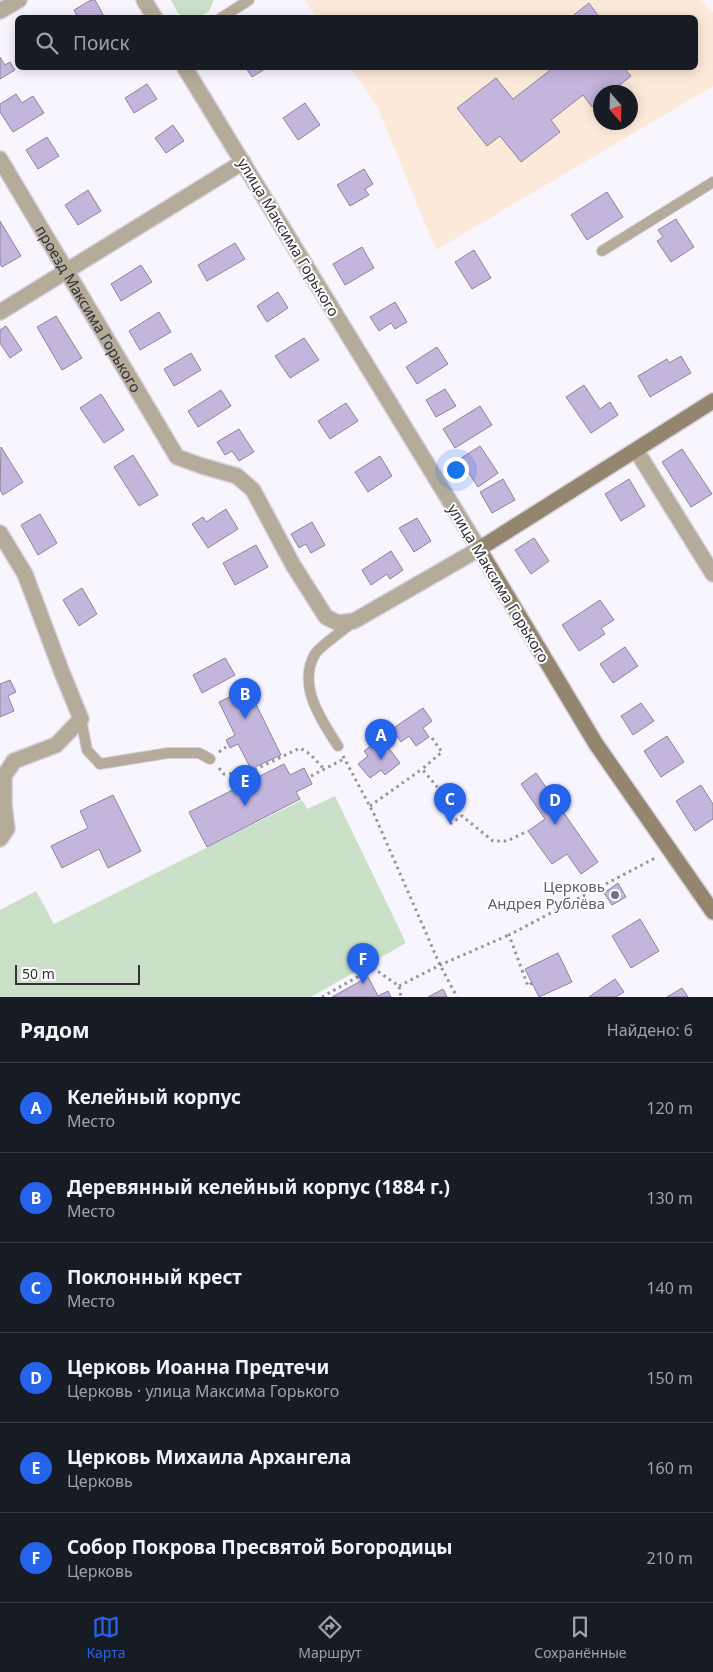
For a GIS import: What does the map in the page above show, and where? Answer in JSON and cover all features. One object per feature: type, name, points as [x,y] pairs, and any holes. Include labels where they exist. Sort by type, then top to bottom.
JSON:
[{"type":"street","points":[[0,11],[19,0]]},
{"type":"street","points":[[144,0],[153,15]]},
{"type":"street","name":"улица Максима Горького","points":[[186,70],[596,744],[713,912]]},
{"type":"street","name":"проезд Максима Горького","points":[[0,159],[177,457],[237,476],[253,490],[293,565],[326,617],[338,624],[354,621]]},
{"type":"street","points":[[0,312],[243,162]]},
{"type":"street","points":[[354,621],[479,549],[713,401]]},
{"type":"street","points":[[636,450],[713,574]]},
{"type":"street","points":[[0,533],[25,574],[60,670],[81,719],[56,745],[14,761],[4,776],[4,803],[7,829],[0,839]]},
{"type":"lane","points":[[226,15],[249,0]]},
{"type":"lane","points":[[602,251],[713,182]]},
{"type":"lane","points":[[338,746],[320,718],[310,687],[308,670],[316,653],[354,621]]},
{"type":"lane","points":[[81,719],[87,750],[100,764],[168,753],[199,753],[210,759]]},
{"type":"path","points":[[370,806],[422,769],[442,752],[432,738]]},
{"type":"path","points":[[338,746],[370,806],[440,965],[457,997]]},
{"type":"path","points":[[226,747],[210,759],[224,774],[250,772],[300,748],[310,754],[324,769]]},
{"type":"path","points":[[311,776],[345,759]]},
{"type":"path","points":[[422,769],[462,816],[494,841],[507,841],[528,831]]},
{"type":"path","points":[[450,824],[462,816]]},
{"type":"path","points":[[399,986],[440,965],[509,935],[671,850]]},
{"type":"path","points":[[509,935],[528,986],[532,983]]},
{"type":"path","points":[[322,997],[373,968],[399,986],[401,997]]},
{"type":"shaded area","points":[[304,0],[701,0],[713,13],[713,86],[436,250],[377,106],[352,70],[698,70],[698,15],[315,15]]},
{"type":"green space","points":[[171,0],[214,0],[209,11],[203,15],[181,15],[178,13]]},
{"type":"green space","points":[[335,796],[406,943],[311,997],[0,997],[0,910],[36,891],[54,924],[302,800],[307,809]]},
{"type":"building","points":[[91,0],[95,0],[103,15],[76,15],[74,10]]},
{"type":"building","points":[[589,3],[598,15],[574,15]]},
{"type":"building","points":[[0,57],[5,65],[10,62],[15,70],[0,79]]},
{"type":"building","points":[[247,70],[263,70],[252,77]]},
{"type":"building","points":[[550,70],[626,70],[631,76],[620,85],[593,85],[593,106],[583,95],[551,120],[560,132],[521,162],[500,136],[487,146],[457,108],[496,78],[513,99]]},
{"type":"building","points":[[147,84],[157,99],[134,113],[125,98]]},
{"type":"building","points":[[16,94],[22,103],[33,96],[44,113],[13,132],[0,112],[0,104]]},
{"type":"building","points":[[305,103],[320,125],[298,140],[283,118]]},
{"type":"building","points":[[173,125],[184,141],[166,153],[155,138]]},
{"type":"building","points":[[47,137],[59,156],[38,169],[26,150]]},
{"type":"building","points":[[364,169],[373,184],[365,189],[369,195],[350,206],[337,185]]},
{"type":"building","points":[[88,190],[101,211],[78,225],[65,205]]},
{"type":"building","points":[[607,192],[623,217],[587,240],[571,215]]},
{"type":"building","points":[[676,219],[694,247],[671,262],[657,241],[663,237],[658,230]]},
{"type":"building","points":[[0,221],[21,256],[2,267],[0,264]]},
{"type":"building","points":[[235,243],[245,259],[207,281],[198,265]]},
{"type":"building","points":[[362,247],[374,268],[345,285],[333,264]]},
{"type":"building","points":[[474,250],[491,278],[472,289],[455,262]]},
{"type":"building","points":[[141,265],[152,282],[121,301],[111,284]]},
{"type":"building","points":[[278,292],[288,308],[267,322],[257,306]]},
{"type":"building","points":[[395,302],[407,322],[395,329],[391,323],[379,331],[370,317]]},
{"type":"building","points":[[159,312],[171,332],[140,350],[129,331]]},
{"type":"building","points":[[56,316],[82,358],[62,370],[37,327]]},
{"type":"building","points":[[6,326],[22,350],[10,358],[0,343],[0,330]]},
{"type":"building","points":[[304,338],[319,360],[290,378],[275,356]]},
{"type":"building","points":[[437,347],[448,364],[417,384],[406,367]]},
{"type":"building","points":[[191,353],[201,370],[174,386],[164,369]]},
{"type":"building","points":[[681,356],[691,373],[650,397],[638,376],[667,359],[669,363]]},
{"type":"building","points":[[584,385],[600,409],[610,402],[618,415],[591,433],[566,397]]},
{"type":"building","points":[[445,389],[456,406],[436,417],[426,400]]},
{"type":"building","points":[[221,390],[231,406],[198,427],[188,411]]},
{"type":"building","points":[[101,394],[124,430],[104,443],[80,408]]},
{"type":"building","points":[[346,403],[358,421],[330,439],[318,421]]},
{"type":"building","points":[[480,406],[492,425],[455,448],[443,429]]},
{"type":"building","points":[[239,429],[254,452],[239,461],[232,451],[225,455],[217,442]]},
{"type":"building","points":[[480,446],[498,473],[478,487],[460,459]]},
{"type":"building","points":[[1,447],[23,482],[3,495],[0,490]]},
{"type":"building","points":[[682,449],[712,494],[691,507],[662,462]]},
{"type":"building","points":[[133,455],[158,495],[139,506],[114,467]]},
{"type":"building","points":[[380,456],[392,476],[368,492],[355,472]]},
{"type":"building","points":[[503,479],[515,500],[492,513],[480,492]]},
{"type":"building","points":[[629,479],[645,506],[621,521],[605,494]]},
{"type":"building","points":[[226,509],[238,529],[208,548],[192,524],[203,517],[206,522]]},
{"type":"building","points":[[40,514],[57,543],[38,555],[21,525]]},
{"type":"building","points":[[417,518],[431,541],[414,552],[399,528]]},
{"type":"building","points":[[312,522],[325,545],[311,553],[306,544],[299,548],[291,534]]},
{"type":"building","points":[[534,538],[549,561],[531,574],[515,550]]},
{"type":"building","points":[[256,545],[268,567],[235,585],[223,563]]},
{"type":"building","points":[[391,551],[403,570],[390,579],[387,574],[371,585],[362,570]]},
{"type":"building","points":[[82,588],[97,614],[79,626],[63,600]]},
{"type":"building","points":[[600,600],[614,620],[601,628],[605,634],[579,651],[562,625]]},
{"type":"building","points":[[625,647],[638,666],[613,683],[600,664]]},
{"type":"building","points":[[225,658],[235,675],[202,693],[193,675]]},
{"type":"building","points":[[10,680],[16,692],[8,696],[14,711],[0,717],[0,684]]},
{"type":"building","points":[[248,688],[281,755],[251,769],[238,744],[230,748],[226,740],[235,735],[219,702]]},
{"type":"building","points":[[641,703],[654,721],[633,735],[621,716]]},
{"type":"building","points":[[423,708],[432,721],[423,728],[429,737],[416,746],[409,736],[401,742],[392,729]]},
{"type":"building","points":[[667,736],[684,762],[661,777],[644,751]]},
{"type":"building","points":[[381,738],[400,763],[385,775],[381,770],[370,778],[358,764],[368,756],[364,751]]},
{"type":"building","points":[[284,764],[290,775],[304,768],[312,784],[296,792],[300,799],[207,847],[189,812]]},
{"type":"building","points":[[536,773],[598,862],[581,874],[567,854],[552,864],[528,831],[545,819],[521,784]]},
{"type":"building","points":[[701,785],[713,804],[713,819],[695,831],[676,801]]},
{"type":"building","points":[[113,795],[141,851],[108,868],[99,849],[62,868],[51,846],[88,828],[80,811]]},
{"type":"building","name":"Церковь Андрея Рублёва","points":[[618,883],[626,897],[612,905],[604,893]]},
{"type":"building","points":[[640,919],[659,951],[631,968],[612,936]]},
{"type":"building","points":[[558,953],[572,982],[539,997],[525,969]]},
{"type":"building","points":[[368,977],[378,996],[388,991],[391,997],[332,997]]},
{"type":"building","points":[[615,979],[624,992],[616,997],[589,997]]},
{"type":"building","points":[[682,988],[688,997],[667,997]]},
{"type":"building","points":[[443,989],[447,997],[428,997]]},
{"type":"place","name":"Деревянный келейный корпус (1884 г.)","points":[[245,719]]},
{"type":"place","name":"Келейный корпус","points":[[381,760]]},
{"type":"place","name":"Церковь Михаила Архангела","points":[[245,806]]},
{"type":"place","name":"Поклонный крест","points":[[450,824]]},
{"type":"place","name":"Церковь Иоанна Предтечи","points":[[555,825]]},
{"type":"place","name":"Церковь Андрея Рублёва","points":[[615,895]]},
{"type":"place","name":"Собор Покрова Пресвятой Богородицы","points":[[363,984]]}]
